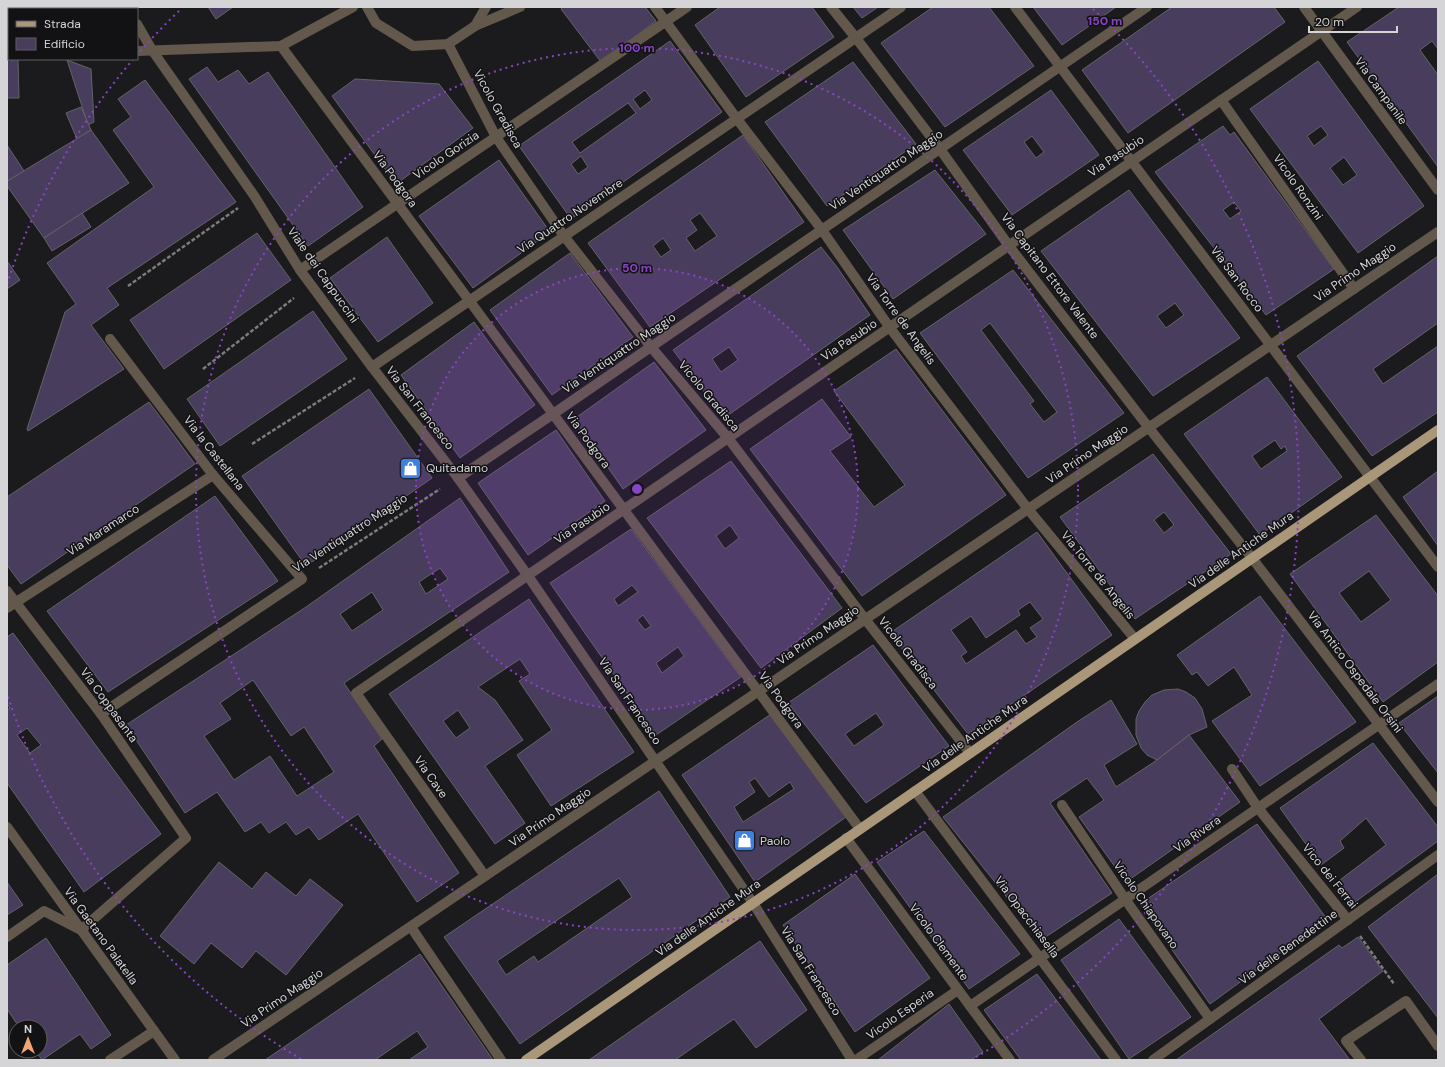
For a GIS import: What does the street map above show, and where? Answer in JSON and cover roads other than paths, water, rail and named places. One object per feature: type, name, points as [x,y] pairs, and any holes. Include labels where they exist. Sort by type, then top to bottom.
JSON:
[{"type":"main road","name":"Via delle Antiche Mura","points":[[526,1060],[1438,430]]},
{"type":"street","points":[[138,51],[281,46],[353,7]]},
{"type":"street","points":[[368,7],[376,23],[413,46],[448,44],[475,26],[520,7]]},
{"type":"street","points":[[475,26],[486,7]]},
{"type":"street","name":"Via Torre de Angelis","points":[[655,7],[736,119],[822,230],[890,328],[1028,509],[1135,639]]},
{"type":"street","name":"Vicolo Gorizia","points":[[300,270],[687,7]]},
{"type":"street","name":"Via Capitano Ettore Valente","points":[[831,7],[940,149],[1009,246],[1149,428],[1252,558]]},
{"type":"street","name":"Via Quattro Novembre","points":[[372,367],[901,7]]},
{"type":"street","name":"Via San Rocco","points":[[1015,7],[1438,567]]},
{"type":"street","name":"Via Ventiquattro Maggio","points":[[458,478],[1147,7]]},
{"type":"street","name":"Via Campanile","points":[[1304,7],[1438,190]]},
{"type":"street","name":"Via Pasubio","points":[[356,693],[1357,7]]},
{"type":"street","name":"Viale dei Cappuccini","points":[[138,26],[152,50],[255,197],[300,270],[372,367]]},
{"type":"street","name":"Vicolo Gradisca","points":[[448,44],[496,137],[564,236],[651,347],[728,438],[865,619],[970,753]]},
{"type":"street","name":"Via Podgora","points":[[281,46],[860,829]]},
{"type":"street","name":"Vicolo Ronzini","points":[[1221,100],[1354,289]]},
{"type":"street","name":"Via Primo Maggio","points":[[213,1060],[1438,232]]},
{"type":"street","name":"Via la Castellana","points":[[110,339],[214,475],[302,580]]},
{"type":"street","name":"Via San Francesco","points":[[372,367],[458,478],[528,576],[753,903],[852,1060]]},
{"type":"street","name":"Via Maramarco","points":[[7,608],[214,475]]},
{"type":"street","name":"Via Antico Ospedale Orsini","points":[[1252,558],[1438,802]]},
{"type":"street","name":"Via Ventiquattro Maggio","points":[[101,714],[302,580]]},
{"type":"street","name":"Via Coppasanta","points":[[7,591],[101,714],[186,838],[81,930]]},
{"type":"street","name":"Via Rivera","points":[[970,1006],[1438,684]]},
{"type":"street","name":"Via Cave","points":[[356,693],[485,876]]},
{"type":"street","name":"Vico dei Ferrai","points":[[1232,769],[1258,808],[1348,920]]},
{"type":"street","name":"Via Opacchiasella","points":[[915,791],[1116,1060]]},
{"type":"street","name":"Vicolo Chiapovano","points":[[1062,805],[1125,899],[1210,1019]]},
{"type":"street","name":"Via Gaetano Palatella","points":[[7,827],[175,1060]]},
{"type":"street","name":"Vicolo Clemente","points":[[846,838],[1010,1060]]},
{"type":"street","name":"Via delle Benedettine","points":[[1153,1060],[1438,855]]},
{"type":"street","points":[[7,937],[44,911],[81,930]]},
{"type":"street","points":[[411,927],[501,1060]]},
{"type":"street","name":"Vicolo Esperia","points":[[856,1060],[958,990]]},
{"type":"street","points":[[1361,1060],[1346,1041],[1406,1001],[1438,1046]]},
{"type":"street","points":[[110,1060],[154,1031]]},
{"type":"place","name":"Quitadamo","points":[[411,468]]},
{"type":"place","name":"Paolo","points":[[744,841]]}]
